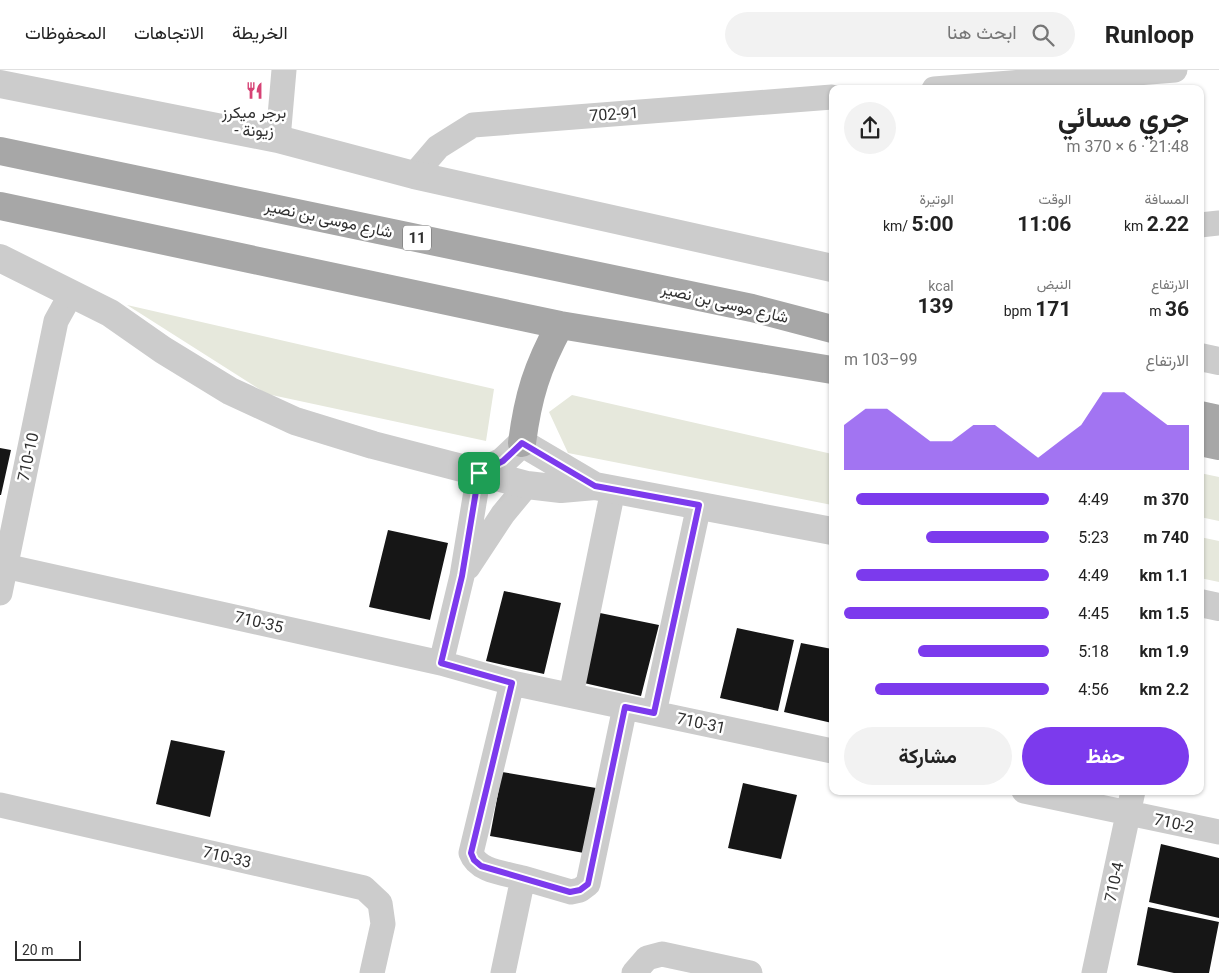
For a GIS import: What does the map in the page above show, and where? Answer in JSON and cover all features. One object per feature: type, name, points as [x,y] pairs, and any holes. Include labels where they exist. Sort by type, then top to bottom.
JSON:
[{"type":"main road","name":"شارع موسى بن نصير","points":[[0,151],[752,308],[829,328]]},
{"type":"main road","points":[[0,206],[560,325],[829,370]]},
{"type":"main road","points":[[752,308],[829,308]]},
{"type":"main road","points":[[522,443],[526,412],[534,382],[545,352],[560,325]]},
{"type":"main road","points":[[1204,416],[1219,419]]},
{"type":"main road","points":[[1204,443],[1219,446]]},
{"type":"street","points":[[278,139],[284,70]]},
{"type":"street","points":[[985,85],[1175,70]]},
{"type":"street","points":[[0,84],[278,139],[414,175],[829,267]]},
{"type":"street","name":"702-91","points":[[414,175],[438,147],[473,124],[829,97]]},
{"type":"street","points":[[1204,226],[1219,224]]},
{"type":"street","points":[[0,258],[110,312],[163,350],[230,391],[295,421],[373,445],[527,486],[560,489],[604,488],[829,530]]},
{"type":"street","name":"710-10","points":[[0,593],[3,565],[56,321],[71,294]]},
{"type":"street","points":[[1204,358],[1219,361]]},
{"type":"street","points":[[479,473],[503,461],[522,443],[604,488]]},
{"type":"street","points":[[441,663],[462,576],[479,473]]},
{"type":"street","points":[[462,576],[503,514],[527,486]]},
{"type":"street","points":[[571,696],[604,488]]},
{"type":"street","points":[[654,713],[699,505]]},
{"type":"street","name":"710-35","points":[[3,565],[441,663],[512,683]]},
{"type":"street","points":[[1204,604],[1219,607]]},
{"type":"street","points":[[512,683],[471,853],[474,860],[481,866],[570,892],[580,890],[588,884],[625,707]]},
{"type":"street","name":"710-31","points":[[512,683],[829,750]]},
{"type":"street","points":[[1063,795],[1131,802]]},
{"type":"street","name":"710-2","points":[[1131,802],[1219,832]]},
{"type":"street","name":"710-4","points":[[1094,973],[1131,802]]},
{"type":"street","name":"710-33","points":[[0,805],[364,888],[380,903],[383,924],[372,973]]},
{"type":"street","points":[[503,973],[523,878]]},
{"type":"street","points":[[634,973],[647,958],[662,954],[750,973]]},
{"type":"shaded area","points":[[127,305],[494,389],[486,441],[267,394]]},
{"type":"shaded area","points":[[572,395],[829,453],[829,504],[568,453],[549,412]]},
{"type":"shaded area","points":[[1204,474],[1219,477],[1219,521],[1204,518]]},
{"type":"shaded area","points":[[1204,538],[1219,541],[1219,582],[1204,579]]},
{"type":"building","points":[[0,448],[11,450],[1,495],[0,495]]},
{"type":"building","points":[[388,530],[448,543],[430,620],[369,607]]},
{"type":"building","points":[[504,591],[561,603],[544,674],[486,661]]},
{"type":"building","points":[[600,613],[659,625],[641,696],[584,683]]},
{"type":"building","points":[[737,628],[794,640],[778,711],[720,698]]},
{"type":"building","points":[[801,643],[829,648],[829,722],[784,712]]},
{"type":"building","points":[[171,740],[225,751],[210,817],[156,804]]},
{"type":"building","points":[[502,772],[596,788],[584,853],[490,836]]},
{"type":"building","points":[[743,783],[797,795],[781,859],[728,848]]},
{"type":"building","points":[[1161,844],[1219,858],[1219,918],[1149,902]]},
{"type":"building","points":[[1148,907],[1219,922],[1209,973],[1174,973],[1137,965]]},
{"type":"place","name":"برجر ميكرز - زيونة","points":[[254,91]]},
{"type":"route","points":[[522,443],[595,486],[699,505],[654,713],[625,707],[588,884],[580,890],[570,892],[481,866],[474,860],[471,853],[512,683],[441,663],[462,576],[479,473],[503,461],[522,443]]}]
